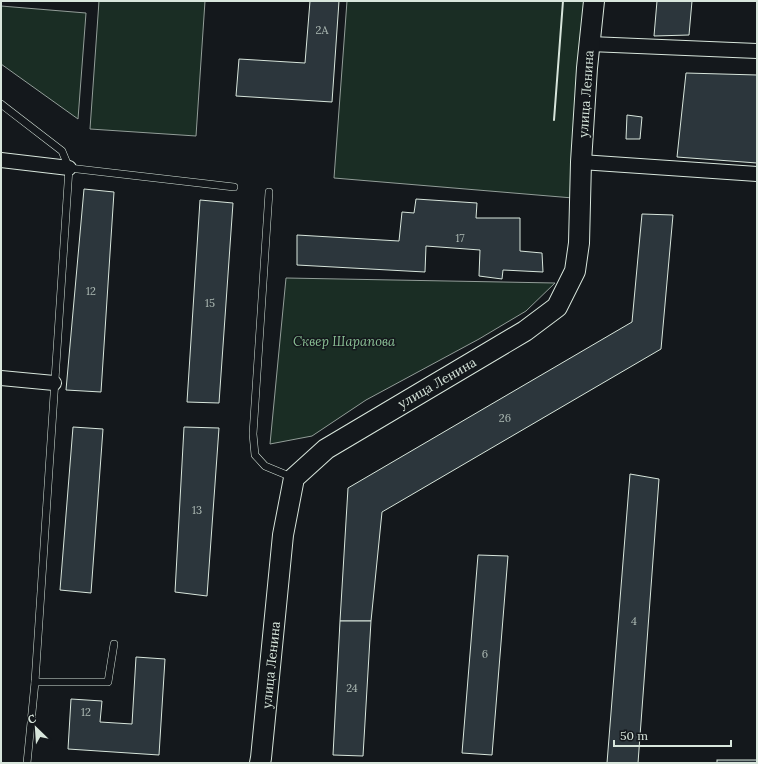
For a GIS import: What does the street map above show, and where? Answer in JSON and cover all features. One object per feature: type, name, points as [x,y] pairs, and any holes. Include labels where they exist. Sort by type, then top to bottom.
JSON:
[{"type":"street","name":"улица Ленина","points":[[257,761],[283,535],[294,478],[326,449],[525,331],[557,307],[575,271],[578,243],[581,162],[594,1]]},
{"type":"street","points":[[590,44],[753,51]]},
{"type":"street","points":[[1,160],[70,168]]},
{"type":"street","points":[[581,162],[757,174]]},
{"type":"street","points":[[1,378],[54,383]]},
{"type":"lane","points":[[1,104],[62,151],[70,168],[54,383],[35,682],[27,763]]},
{"type":"lane","points":[[70,168],[234,187]]},
{"type":"lane","points":[[269,192],[253,434],[255,455],[265,466],[294,478]]},
{"type":"lane","points":[[35,682],[108,682],[114,644]]},
{"type":"green space","points":[[99,1],[205,1],[196,136],[90,129]]},
{"type":"green space","points":[[347,1],[594,1],[573,198],[334,178]]},
{"type":"green space","points":[[1,6],[86,13],[78,119],[1,64]]},
{"type":"green space","name":"Сквер Шарапова","points":[[286,278],[555,283],[526,311],[479,339],[366,400],[312,436],[270,444]]},
{"type":"building","points":[[310,1],[339,1],[332,102],[236,96],[239,59],[305,63]]},
{"type":"building","points":[[657,1],[692,1],[689,35],[654,36]]},
{"type":"building","points":[[686,73],[757,75],[757,163],[677,157]]},
{"type":"building","points":[[627,115],[642,117],[640,139],[626,139]]},
{"type":"building","points":[[84,189],[114,192],[101,392],[66,390]]},
{"type":"building","points":[[416,199],[477,203],[476,218],[520,218],[520,251],[542,253],[543,272],[503,270],[502,279],[479,276],[480,250],[426,246],[425,272],[297,265],[297,235],[399,241],[402,212],[414,213]]},
{"type":"building","points":[[200,200],[233,203],[219,403],[187,402]]},
{"type":"building","points":[[642,214],[673,215],[661,349],[382,512],[371,621],[340,621],[348,488],[632,322]]},
{"type":"building","points":[[73,427],[103,429],[91,593],[60,590]]},
{"type":"building","points":[[184,427],[219,428],[207,596],[175,592]]},
{"type":"building","points":[[630,474],[659,479],[638,763],[607,763]]},
{"type":"building","points":[[478,555],[508,556],[492,755],[462,753]]},
{"type":"building","points":[[340,621],[371,621],[363,756],[333,755]]},
{"type":"building","points":[[136,657],[165,659],[159,755],[68,749],[71,699],[102,701],[100,722],[132,724]]},
{"type":"building","points":[[717,760],[757,760],[757,763],[717,763]]},
{"type":"wall","points":[[554,120],[563,1]]}]
